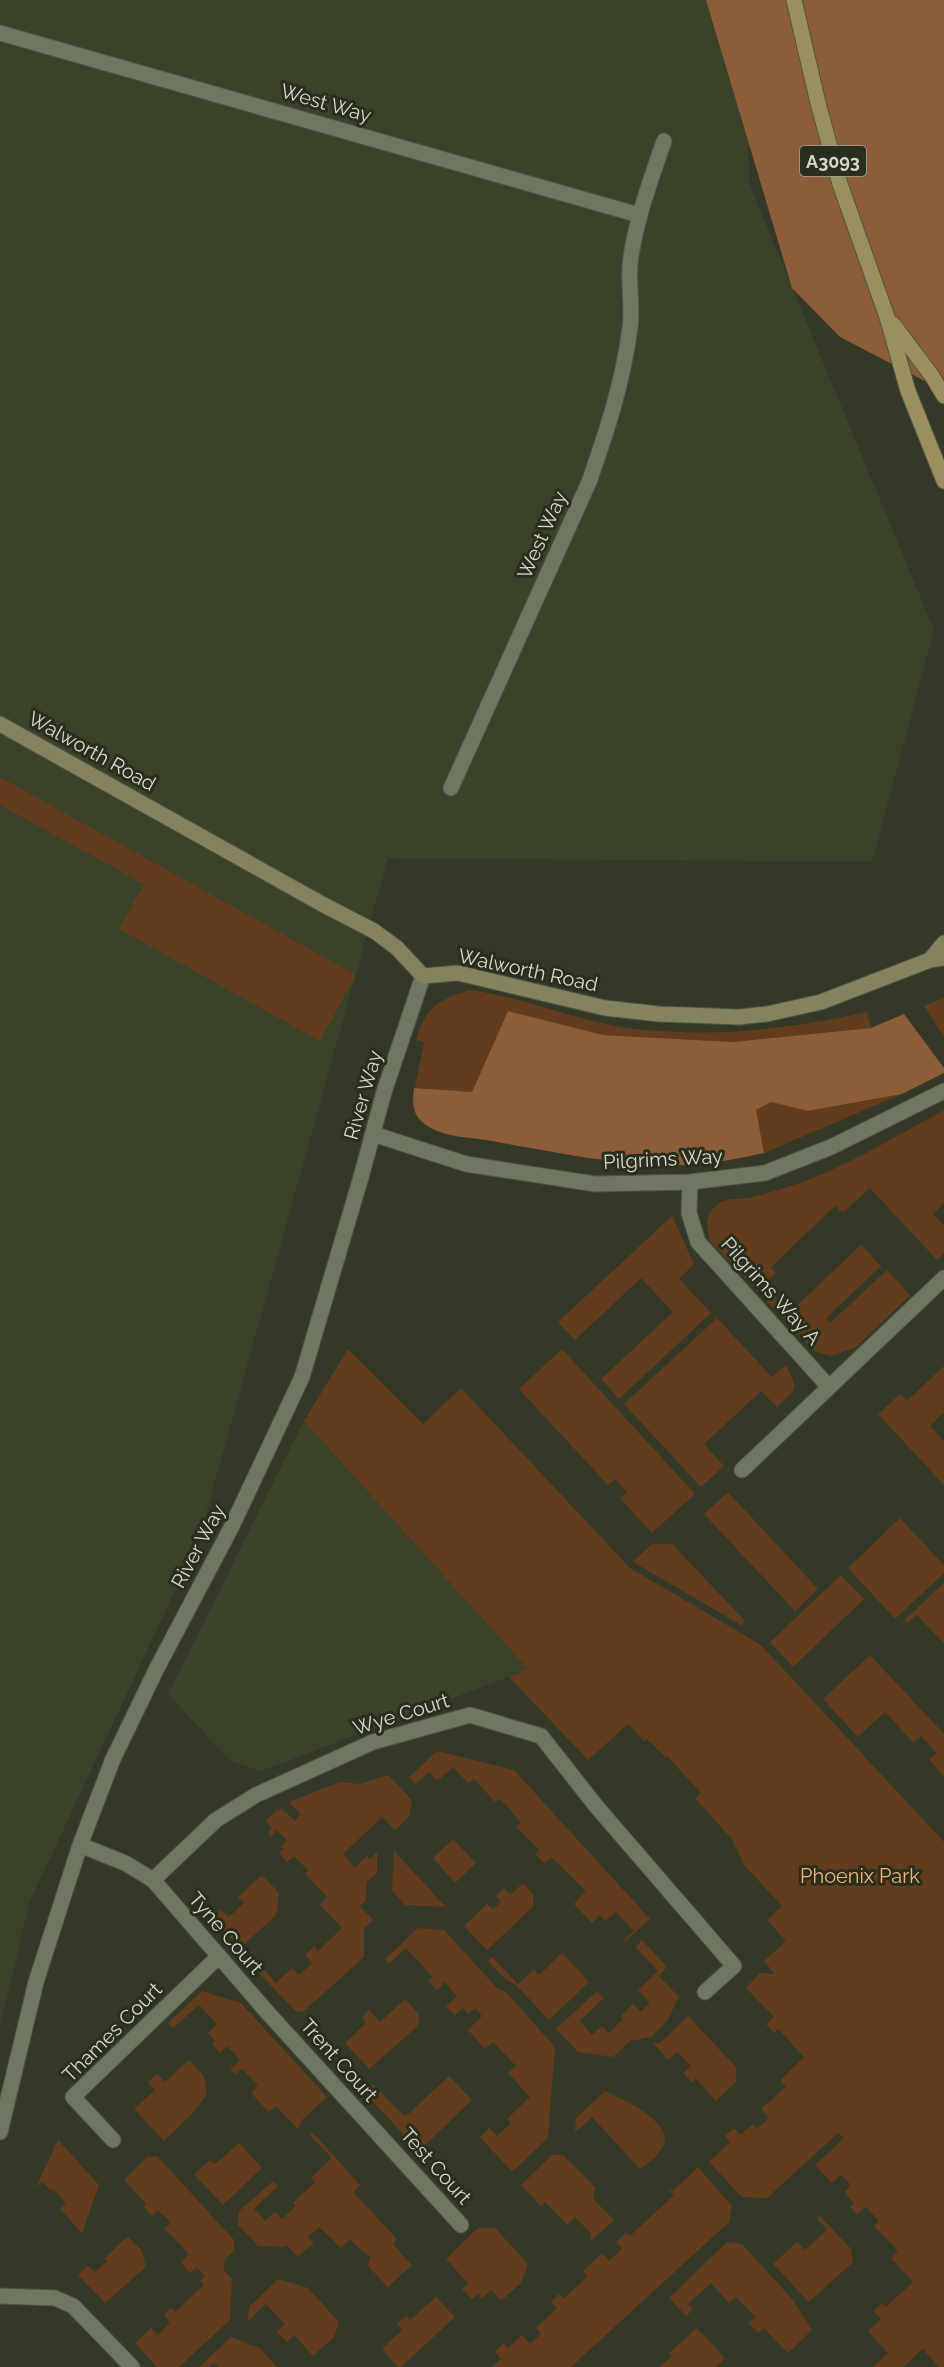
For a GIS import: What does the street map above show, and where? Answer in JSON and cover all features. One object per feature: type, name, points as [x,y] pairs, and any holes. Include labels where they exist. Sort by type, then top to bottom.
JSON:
[{"type":"main road","name":"A3093","points":[[794,0],[840,184],[887,317],[908,391],[944,481]]},
{"type":"main road","name":"A3093","points":[[887,317],[932,376],[944,396]]},
{"type":"street","name":"West Way","points":[[0,33],[639,215]]},
{"type":"street","name":"West Way","points":[[451,788],[589,482],[607,430],[621,381],[631,325],[630,266],[639,215],[664,141]]},
{"type":"street","name":"Walworth Road","points":[[0,724],[374,931],[397,948],[423,976],[459,973],[606,1008],[659,1014],[739,1017],[767,1014],[847,994],[937,959],[944,943]]},
{"type":"street","name":"River Way","points":[[0,2132],[36,1982],[80,1845],[113,1759],[157,1668],[232,1526],[302,1377],[410,1011],[423,976]]},
{"type":"street","name":"Pilgrims Way","points":[[373,1134],[466,1164],[489,1168],[595,1184],[690,1182],[765,1173],[831,1148],[944,1091]]},
{"type":"street","name":"Pilgrims Way A","points":[[690,1182],[689,1213],[698,1242],[830,1387]]},
{"type":"street","points":[[742,1470],[944,1278]]},
{"type":"street","name":"Wye Court","points":[[153,1880],[216,1820],[256,1795],[373,1742],[470,1715],[541,1736],[596,1806],[734,1966],[705,1992]]},
{"type":"street","name":"Tyne Court","points":[[80,1845],[124,1863],[153,1880],[268,2013]]},
{"type":"street","name":"Thames Court","points":[[113,2140],[73,2097],[219,1956]]},
{"type":"street","name":"Trent Court","points":[[268,2013],[380,2135]]},
{"type":"street","name":"Test Court","points":[[380,2135],[460,2225]]},
{"type":"street","points":[[0,2296],[55,2298],[73,2306],[132,2367]]},
{"type":"shaded area","points":[[0,0],[742,0],[750,186],[934,630],[872,862],[388,858],[199,1539],[30,1901],[0,2025]]},
{"type":"shaded area","points":[[706,0],[944,0],[944,391],[840,337],[792,288]]},
{"type":"shaded area","points":[[508,1011],[603,1035],[733,1042],[871,1028],[904,1014],[944,1068],[944,1073],[902,1094],[808,1111],[771,1102],[756,1110],[764,1153],[700,1164],[631,1163],[584,1157],[452,1135],[436,1131],[423,1123],[414,1110],[414,1088],[472,1092]]},
{"type":"shaded area","points":[[304,1421],[529,1669],[261,1771],[229,1760],[168,1694]]},
{"type":"green space","points":[[0,777],[356,975],[320,1041],[119,929],[144,884],[0,805]]},
{"type":"green space","points":[[470,990],[508,997],[602,1023],[636,1029],[688,1032],[740,1031],[791,1026],[867,1012],[871,1028],[733,1042],[603,1035],[508,1011],[472,1092],[415,1088],[424,1042],[416,1040],[424,1020],[441,1002]]},
{"type":"green space","points":[[944,998],[944,1037],[924,1006]]},
{"type":"green space","points":[[902,1094],[764,1153],[755,1110],[771,1102],[809,1111]]},
{"type":"green space","points":[[944,1110],[944,1203],[933,1214],[944,1226],[944,1253],[937,1260],[870,1188],[843,1213],[835,1206],[771,1267],[776,1273],[763,1285],[789,1313],[861,1245],[881,1266],[826,1318],[830,1323],[887,1270],[910,1295],[855,1348],[830,1356],[814,1351],[711,1242],[707,1227],[710,1213],[724,1201],[750,1198],[818,1176],[861,1156]]},
{"type":"green space","points":[[672,1216],[694,1264],[679,1279],[711,1313],[619,1399],[601,1379],[673,1312],[641,1278],[575,1340],[558,1322]]},
{"type":"green space","points":[[717,1318],[772,1377],[786,1365],[793,1380],[794,1389],[777,1407],[761,1391],[704,1444],[724,1466],[701,1487],[624,1404]]},
{"type":"green space","name":"Phoenix Park","points":[[348,1349],[423,1424],[461,1388],[630,1568],[761,1645],[944,1842],[944,2367],[938,2367],[923,2349],[903,2367],[873,2367],[888,2353],[868,2331],[881,2319],[873,2311],[882,2303],[886,2307],[913,2282],[891,2258],[898,2251],[874,2226],[879,2221],[866,2207],[857,2214],[850,2207],[854,2203],[844,2192],[851,2185],[841,2175],[832,2183],[815,2165],[844,2138],[838,2133],[767,2198],[742,2197],[709,2162],[730,2142],[725,2136],[734,2128],[741,2135],[752,2124],[757,2129],[769,2118],[761,2109],[786,2087],[780,2080],[804,2057],[778,2029],[774,2033],[766,2024],[774,2017],[746,1988],[760,1973],[775,1974],[764,1961],[786,1941],[767,1920],[782,1906],[745,1866],[731,1838],[695,1798],[701,1793],[667,1756],[665,1757],[647,1739],[644,1741],[628,1724],[588,1760],[509,1677],[528,1669],[304,1421]]},
{"type":"green space","points":[[562,1349],[695,1494],[652,1533],[620,1498],[627,1492],[615,1479],[608,1485],[519,1389]]},
{"type":"green space","points":[[944,1366],[944,1412],[930,1426],[944,1441],[944,1485],[878,1414],[900,1394],[907,1401]]},
{"type":"green space","points":[[728,1492],[818,1589],[795,1611],[704,1514]]},
{"type":"green space","points":[[900,1518],[944,1565],[944,1573],[895,1619],[848,1568]]},
{"type":"green space","points":[[652,1544],[672,1544],[745,1621],[741,1625],[633,1562]]},
{"type":"green space","points":[[841,1575],[864,1599],[793,1667],[770,1642]]},
{"type":"green space","points":[[944,1583],[944,1644],[917,1615],[907,1623],[904,1620]]},
{"type":"green space","points":[[870,1655],[944,1734],[944,1776],[929,1760],[937,1753],[921,1736],[913,1742],[885,1712],[858,1737],[823,1699]]},
{"type":"green space","points":[[437,1751],[514,1770],[650,1919],[625,1942],[624,1940],[634,1931],[616,1912],[605,1921],[600,1915],[592,1923],[574,1904],[586,1891],[551,1857],[544,1863],[535,1854],[539,1850],[517,1827],[521,1822],[500,1799],[495,1802],[474,1779],[468,1783],[453,1767],[437,1781],[429,1772],[415,1784],[409,1777]]},
{"type":"green space","points":[[388,1775],[412,1800],[409,1817],[395,1830],[382,1817],[343,1854],[355,1867],[367,1856],[370,1859],[377,1852],[377,1873],[367,1882],[366,1900],[360,1906],[373,1920],[364,1928],[364,1957],[303,2012],[295,2011],[246,1959],[251,1955],[276,1983],[292,1968],[299,1975],[312,1963],[305,1955],[314,1946],[318,1951],[342,1928],[320,1905],[327,1897],[305,1874],[308,1870],[294,1856],[287,1862],[279,1853],[287,1840],[277,1830],[271,1836],[268,1832],[272,1828],[266,1821],[276,1811],[282,1809],[295,1821],[301,1814],[289,1802],[340,1782],[360,1784]]},
{"type":"green space","points":[[453,1839],[476,1863],[455,1883],[433,1858]]},
{"type":"green space","points":[[394,1851],[446,1907],[405,1905],[392,1891]]},
{"type":"green space","points":[[262,1875],[279,1893],[276,1915],[240,1948],[212,1918],[221,1910],[229,1917],[244,1903],[238,1897]]},
{"type":"green space","points":[[523,1883],[533,1894],[533,1907],[487,1950],[464,1926],[487,1904],[493,1909],[501,1902],[496,1896],[504,1888],[510,1895]]},
{"type":"green space","points":[[418,1928],[444,1930],[497,1988],[507,1993],[555,2047],[548,2138],[512,2172],[480,2137],[489,2128],[497,2136],[511,2123],[507,2119],[530,2097],[508,2073],[516,2066],[493,2042],[485,2049],[468,2030],[482,2016],[475,2008],[468,2014],[463,2008],[455,2015],[446,2006],[457,1996],[445,1982],[437,1990],[429,1981],[433,1977],[406,1948],[389,1964],[385,1959]]},
{"type":"green space","points":[[642,1940],[667,1967],[659,1976],[679,1997],[667,2021],[651,2037],[630,2041],[613,2057],[578,2052],[556,2029],[597,1991],[604,1998],[580,2021],[592,2035],[602,2026],[609,2033],[623,2019],[621,2016],[633,2004],[640,2012],[650,2003],[638,1990],[658,1971],[635,1947]]},
{"type":"green space","points":[[562,1953],[589,1982],[549,2020],[516,1985],[505,1979],[488,1961],[492,1957],[518,1984],[534,1969],[539,1975]]},
{"type":"green space","points":[[202,1991],[241,2003],[327,2097],[302,2120],[298,2129],[276,2106],[269,2112],[251,2093],[258,2085],[242,2069],[235,2074],[230,2069],[240,2060],[227,2046],[220,2053],[212,2044],[215,2041],[208,2033],[217,2024],[199,2005],[173,2028],[168,2023]]},
{"type":"green space","points":[[405,1999],[419,2014],[418,2026],[369,2069],[345,2043],[366,2023],[362,2017],[369,2010],[380,2022]]},
{"type":"green space","points":[[688,2016],[736,2067],[736,2082],[716,2101],[696,2079],[692,2082],[683,2073],[691,2066],[678,2052],[668,2060],[653,2043],[660,2043]]},
{"type":"green space","points":[[189,2060],[204,2076],[207,2094],[193,2113],[164,2141],[134,2109],[155,2090],[148,2082],[157,2074],[165,2082]]},
{"type":"green space","points":[[449,2076],[472,2100],[419,2151],[364,2092],[373,2084],[405,2117]]},
{"type":"green space","points":[[605,2091],[652,2118],[664,2133],[665,2141],[662,2149],[640,2169],[592,2117],[575,2133],[576,2118]]},
{"type":"green space","points":[[312,2132],[360,2185],[353,2192],[397,2239],[393,2244],[412,2265],[388,2287],[368,2266],[370,2256],[350,2239],[341,2248],[319,2227],[308,2237],[314,2243],[298,2257],[287,2245],[284,2247],[258,2246],[238,2225],[239,2211],[273,2181],[278,2186],[254,2209],[265,2221],[275,2212],[282,2219],[296,2206],[293,2203],[315,2182],[311,2178],[332,2158],[310,2135]]},
{"type":"green space","points":[[58,2140],[99,2185],[82,2233],[60,2209],[66,2203],[53,2189],[50,2190],[42,2182],[36,2187]]},
{"type":"green space","points":[[239,2143],[262,2168],[223,2205],[194,2174],[210,2160],[215,2164]]},
{"type":"green space","points":[[552,2155],[563,2155],[595,2187],[593,2199],[614,2220],[591,2241],[590,2232],[575,2217],[567,2225],[545,2202],[541,2206],[521,2185]]},
{"type":"green space","points":[[157,2156],[234,2240],[234,2251],[225,2259],[224,2271],[232,2279],[230,2320],[179,2367],[157,2367],[135,2343],[151,2328],[158,2335],[170,2323],[164,2315],[171,2308],[175,2312],[204,2285],[200,2281],[205,2276],[197,2267],[190,2273],[181,2262],[189,2254],[165,2229],[171,2223],[158,2210],[152,2216],[144,2207],[146,2204],[124,2180],[147,2157]]},
{"type":"green space","points":[[698,2167],[732,2206],[729,2222],[571,2367],[492,2367],[501,2359],[495,2352],[504,2343],[508,2348],[522,2335],[530,2344],[541,2334],[536,2328],[557,2308],[551,2302],[559,2294],[564,2298],[587,2277],[583,2271],[602,2253],[609,2261],[622,2249],[616,2242],[626,2233],[630,2236],[674,2195],[668,2188],[673,2191]]},
{"type":"green space","points":[[820,2216],[851,2249],[853,2262],[809,2302],[773,2264],[797,2242],[805,2250],[827,2230],[817,2218]]},
{"type":"green space","points":[[478,2228],[495,2228],[528,2264],[521,2283],[501,2301],[491,2290],[482,2298],[478,2294],[472,2299],[462,2289],[468,2283],[446,2259]]},
{"type":"green space","points":[[128,2236],[142,2251],[146,2267],[105,2303],[78,2275],[88,2266],[95,2272],[107,2261],[105,2258]]},
{"type":"green space","points":[[727,2242],[742,2244],[793,2300],[812,2330],[788,2353],[764,2328],[758,2333],[749,2323],[755,2317],[736,2297],[729,2303],[711,2283],[688,2304],[693,2309],[686,2316],[669,2298]]},
{"type":"green space","points":[[278,2279],[308,2288],[339,2322],[334,2337],[313,2356],[294,2335],[287,2342],[277,2332],[285,2324],[266,2304],[248,2321],[249,2307]]},
{"type":"green space","points":[[436,2297],[455,2317],[401,2367],[398,2367],[382,2349],[402,2330],[397,2324],[406,2316],[410,2320]]},
{"type":"green space","points":[[697,2328],[725,2358],[716,2367],[660,2367],[672,2356],[669,2353]]},
{"type":"green space","points":[[231,2337],[261,2349],[277,2367],[218,2367],[214,2363],[209,2367],[199,2367]]}]
